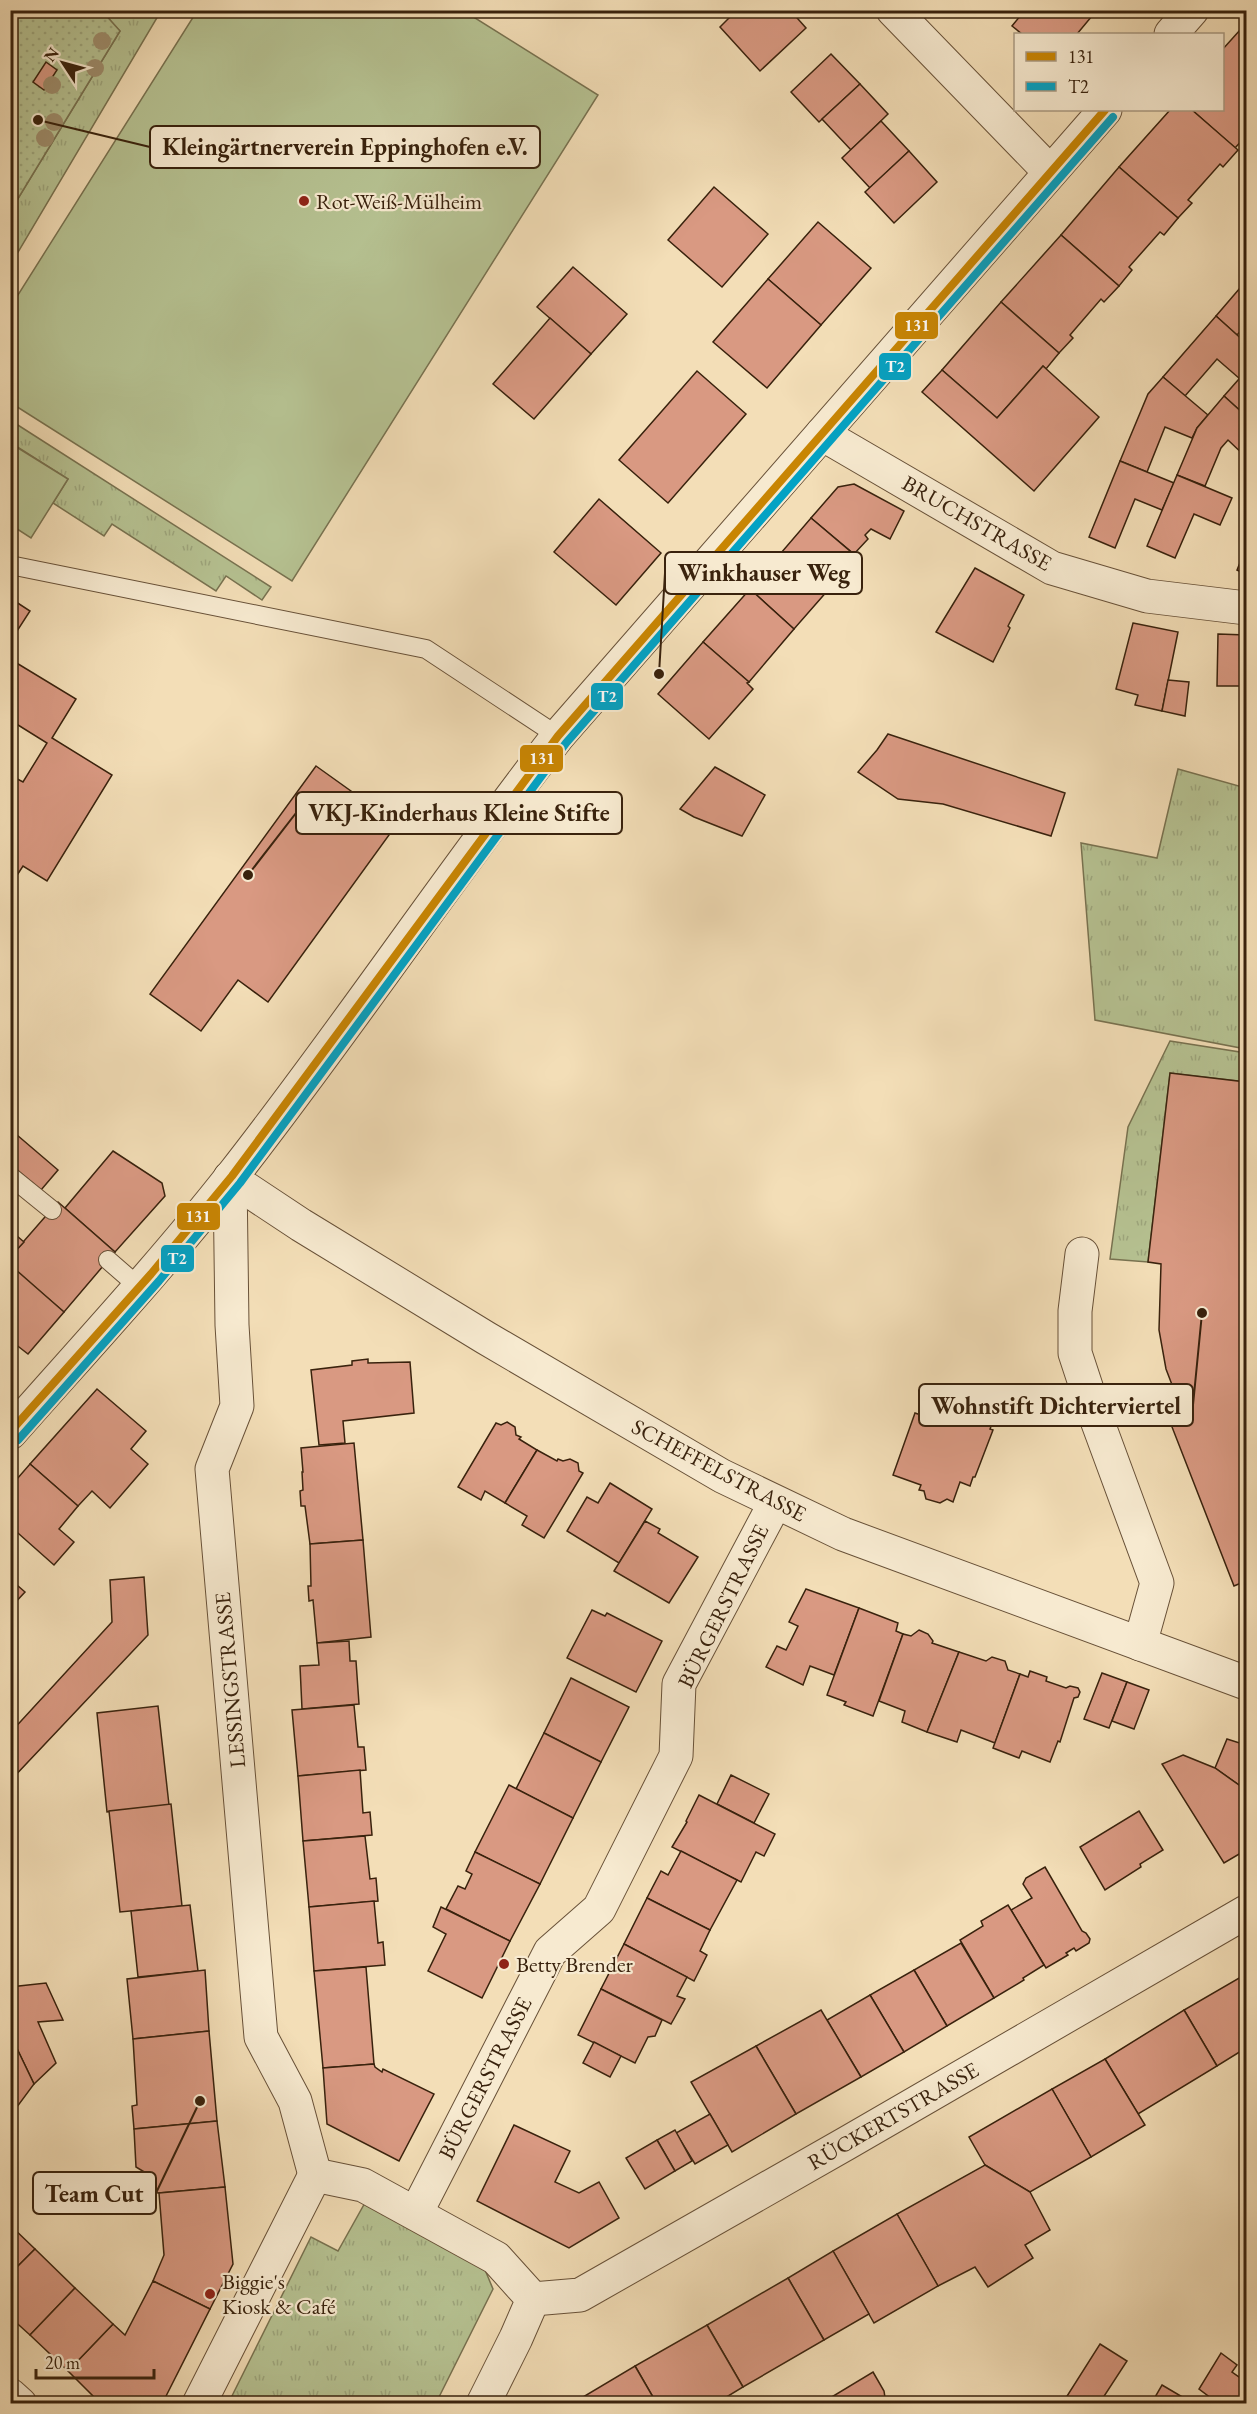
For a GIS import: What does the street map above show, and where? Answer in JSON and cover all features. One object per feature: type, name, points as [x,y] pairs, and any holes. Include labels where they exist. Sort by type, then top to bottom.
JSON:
[{"type":"street","points":[[893,10],[1050,172]]},
{"type":"street","points":[[1172,33],[1192,10]]},
{"type":"street","points":[[10,1433],[139,1287],[230,1178],[503,807],[558,736],[1103,111]]},
{"type":"street","name":"BRUCHSTRASSE","points":[[822,434],[1052,568],[1147,596],[1246,608]]},
{"type":"street","name":"SCHEFFELSTRASSE","points":[[230,1178],[301,1225],[486,1338],[722,1476],[775,1503],[843,1534],[1246,1683]]},
{"type":"street","name":"LESSINGSTRASSE","points":[[230,1178],[232,1324],[237,1406],[212,1469],[261,2037],[295,2101],[315,2175]]},
{"type":"street","points":[[1082,1254],[1075,1311],[1075,1353],[1098,1423],[1157,1583],[1140,1644]]},
{"type":"street","name":"BÜRGERSTRASSE","points":[[416,2213],[549,1952],[599,1909],[676,1756],[680,1684],[775,1503]]},
{"type":"street","name":"RÜCKERTSTRASSE","points":[[533,2299],[580,2295],[1246,1911]]},
{"type":"street","points":[[199,2403],[315,2175],[363,2185],[496,2258],[533,2299],[483,2403]]},
{"type":"street","points":[[10,2395],[20,2403]]},
{"type":"lane","points":[[10,565],[426,650],[558,736]]},
{"type":"lane","points":[[10,1176],[52,1210]]},
{"type":"lane","points":[[108,1260],[139,1287]]},
{"type":"green space","points":[[11,11],[102,11],[120,31],[11,210]]},
{"type":"green space","points":[[102,11],[161,11],[11,264],[11,210],[120,31]]},
{"type":"green space","name":"Rot-Weiß-Mülheim","points":[[197,11],[464,11],[598,95],[292,581],[11,403],[11,306]]},
{"type":"green space","points":[[10,420],[271,587],[262,600],[226,576],[216,591],[112,524],[104,536],[53,503],[68,479],[11,443]]},
{"type":"green space","points":[[10,443],[68,479],[31,538],[11,525]]},
{"type":"green space","points":[[1178,769],[1246,788],[1246,1049],[1095,1020],[1081,843],[1157,858]]},
{"type":"green space","points":[[1170,1041],[1246,1053],[1246,1082],[1170,1073],[1148,1262],[1110,1259],[1128,1127]]},
{"type":"green space","points":[[366,2201],[483,2265],[493,2289],[436,2403],[228,2404],[311,2237],[338,2251]]},
{"type":"building","points":[[737,10],[790,10],[806,28],[760,71],[720,27]]},
{"type":"building","points":[[1025,10],[1097,10],[1078,33],[1021,33],[1012,26]]},
{"type":"building","points":[[1240,30],[1246,35],[1246,136],[1235,148],[1193,111],[1224,111],[1224,48]]},
{"type":"building","points":[[831,54],[860,84],[819,122],[791,92]]},
{"type":"building","points":[[46,62],[57,70],[44,90],[33,82]]},
{"type":"building","points":[[860,84],[888,114],[851,150],[822,119]]},
{"type":"building","points":[[1169,111],[1193,111],[1238,150],[1223,167],[1220,164],[1188,200],[1192,203],[1178,218],[1119,167]]},
{"type":"building","points":[[881,121],[909,151],[870,188],[842,158]]},
{"type":"building","points":[[909,151],[937,182],[894,223],[865,192]]},
{"type":"building","points":[[1119,167],[1178,218],[1164,235],[1160,232],[1129,267],[1132,270],[1119,286],[1061,235]]},
{"type":"building","points":[[714,187],[768,234],[722,287],[668,240]]},
{"type":"building","points":[[818,222],[871,268],[821,325],[768,279]]},
{"type":"building","points":[[1061,235],[1119,286],[1104,302],[1101,299],[1070,335],[1073,338],[1059,353],[1001,302]]},
{"type":"building","points":[[573,267],[627,314],[591,354],[537,307]]},
{"type":"building","points":[[768,279],[821,325],[767,388],[713,342]]},
{"type":"building","points":[[1246,281],[1246,325],[1237,335],[1216,316]]},
{"type":"building","points":[[1001,302],[1059,353],[1046,369],[1043,366],[997,418],[942,370]]},
{"type":"building","points":[[1216,316],[1246,343],[1246,371],[1240,379],[1217,359],[1185,396],[1163,377]]},
{"type":"building","points":[[550,318],[591,354],[534,419],[493,384]]},
{"type":"building","points":[[1043,366],[1099,417],[1034,491],[922,392],[942,370],[997,418]]},
{"type":"building","points":[[697,371],[746,414],[668,503],[619,460]]},
{"type":"building","points":[[1246,371],[1246,416],[1224,396]]},
{"type":"building","points":[[1163,377],[1208,415],[1192,438],[1165,427],[1147,472],[1120,461],[1148,394]]},
{"type":"building","points":[[1224,396],[1246,416],[1246,457],[1228,440],[1221,448],[1205,486],[1177,475],[1197,428]]},
{"type":"building","points":[[1120,461],[1174,483],[1162,510],[1135,499],[1115,548],[1089,537]]},
{"type":"building","points":[[1177,475],[1232,498],[1220,525],[1194,514],[1175,558],[1147,546]]},
{"type":"building","points":[[854,484],[904,511],[890,539],[871,529],[865,535],[868,539],[854,554],[811,518],[838,487]]},
{"type":"building","points":[[599,499],[661,553],[616,605],[554,552]]},
{"type":"building","points":[[811,518],[857,557],[794,629],[750,589]]},
{"type":"building","points":[[1246,548],[1246,574],[1237,570]]},
{"type":"building","points":[[975,568],[1024,595],[993,662],[936,632]]},
{"type":"building","points":[[750,589],[794,629],[749,682],[703,642]]},
{"type":"building","points":[[10,598],[30,611],[10,642]]},
{"type":"building","points":[[1133,623],[1178,632],[1162,711],[1135,705],[1138,695],[1116,689]]},
{"type":"building","points":[[1218,634],[1246,635],[1246,686],[1217,686]]},
{"type":"building","points":[[703,642],[749,682],[747,683],[753,689],[709,739],[658,694]]},
{"type":"building","points":[[10,659],[76,699],[52,738],[112,775],[47,881],[23,866],[10,886],[10,775],[23,782],[47,743],[10,720]]},
{"type":"building","points":[[1168,680],[1189,682],[1185,716],[1162,711]]},
{"type":"building","points":[[888,734],[1065,793],[1051,836],[943,804],[898,799],[858,772]]},
{"type":"building","points":[[316,766],[397,824],[268,1002],[238,980],[201,1031],[150,994]]},
{"type":"building","points":[[715,767],[765,795],[742,836],[680,809]]},
{"type":"building","points":[[1170,1073],[1246,1082],[1246,1581],[1234,1586],[1165,1409],[1179,1403],[1166,1369],[1159,1330],[1161,1264],[1148,1262]]},
{"type":"building","points":[[10,1129],[58,1170],[41,1190],[10,1164]]},
{"type":"building","points":[[113,1151],[162,1183],[165,1196],[115,1252],[65,1208]]},
{"type":"building","points":[[58,1202],[115,1252],[64,1312],[10,1266],[10,1257]]},
{"type":"building","points":[[10,1230],[24,1242],[10,1257]]},
{"type":"building","points":[[15,1269],[64,1312],[28,1354],[10,1340],[10,1274]]},
{"type":"building","points":[[368,1359],[368,1363],[410,1362],[414,1413],[343,1421],[345,1443],[319,1445],[311,1370],[352,1365],[352,1361]]},
{"type":"building","points":[[97,1389],[146,1431],[131,1449],[148,1464],[110,1508],[92,1491],[78,1506],[30,1464]]},
{"type":"building","points":[[970,1401],[997,1411],[990,1429],[993,1430],[975,1477],[970,1486],[960,1482],[953,1502],[947,1499],[940,1503],[926,1499],[924,1491],[919,1490],[921,1485],[893,1475],[915,1413],[938,1421],[941,1411],[963,1420]]},
{"type":"building","points":[[507,1422],[515,1427],[516,1435],[521,1437],[519,1439],[537,1450],[505,1503],[485,1491],[481,1500],[458,1487],[496,1423],[501,1425]]},
{"type":"building","points":[[354,1443],[363,1540],[310,1544],[305,1506],[301,1506],[300,1491],[303,1490],[303,1472],[301,1448]]},
{"type":"building","points":[[537,1450],[557,1461],[558,1459],[563,1461],[570,1459],[578,1463],[579,1471],[583,1473],[544,1538],[522,1525],[527,1516],[505,1503]]},
{"type":"building","points":[[30,1464],[78,1506],[59,1529],[74,1542],[54,1565],[10,1526],[10,1487]]},
{"type":"building","points":[[610,1483],[652,1509],[619,1563],[567,1531],[587,1497],[598,1503]]},
{"type":"building","points":[[645,1521],[660,1529],[658,1533],[698,1557],[669,1603],[614,1571]]},
{"type":"building","points":[[363,1540],[371,1637],[317,1643],[313,1600],[309,1601],[310,1544]]},
{"type":"building","points":[[144,1577],[148,1635],[10,1781],[10,1733],[112,1622],[110,1580]]},
{"type":"building","points":[[10,1579],[25,1592],[10,1608]]},
{"type":"building","points":[[806,1589],[859,1608],[834,1675],[810,1666],[803,1685],[766,1667],[777,1646],[786,1650],[798,1626],[789,1622]]},
{"type":"building","points":[[859,1608],[898,1623],[896,1631],[903,1634],[873,1716],[844,1705],[846,1702],[827,1695]]},
{"type":"building","points":[[592,1610],[605,1616],[607,1613],[662,1641],[636,1692],[567,1658]]},
{"type":"building","points":[[919,1630],[928,1634],[932,1643],[959,1652],[927,1732],[902,1722],[905,1711],[879,1701],[903,1634],[911,1636]]},
{"type":"building","points":[[349,1641],[350,1661],[356,1661],[359,1704],[302,1709],[300,1666],[319,1665],[317,1643]]},
{"type":"building","points":[[959,1652],[986,1661],[992,1657],[1005,1661],[1008,1670],[1020,1674],[995,1743],[961,1730],[957,1742],[927,1732]]},
{"type":"building","points":[[1030,1671],[1047,1677],[1046,1681],[1066,1688],[1070,1686],[1078,1688],[1080,1692],[1078,1697],[1074,1698],[1060,1742],[1058,1741],[1050,1762],[1022,1751],[1019,1758],[993,1748],[1020,1674],[1028,1677]]},
{"type":"building","points":[[1102,1673],[1127,1682],[1109,1728],[1084,1719]]},
{"type":"building","points":[[571,1678],[629,1707],[601,1762],[544,1733]]},
{"type":"building","points":[[1127,1682],[1149,1690],[1134,1729],[1112,1721]]},
{"type":"building","points":[[354,1705],[358,1747],[364,1747],[366,1770],[298,1776],[292,1710]]},
{"type":"building","points":[[158,1706],[169,1805],[107,1812],[97,1713]]},
{"type":"building","points":[[544,1733],[601,1762],[573,1818],[516,1789]]},
{"type":"building","points":[[1227,1739],[1246,1745],[1246,1790],[1215,1768]]},
{"type":"building","points":[[1183,1755],[1215,1768],[1246,1790],[1246,1850],[1224,1863],[1162,1764]]},
{"type":"building","points":[[360,1770],[363,1813],[370,1812],[372,1835],[303,1841],[298,1776]]},
{"type":"building","points":[[731,1775],[769,1794],[754,1823],[717,1804]]},
{"type":"building","points":[[509,1785],[573,1818],[540,1884],[475,1852]]},
{"type":"building","points":[[699,1795],[775,1834],[764,1856],[756,1852],[741,1882],[672,1847]]},
{"type":"building","points":[[171,1804],[182,1906],[120,1912],[109,1811]]},
{"type":"building","points":[[1139,1811],[1163,1850],[1105,1890],[1080,1847]]},
{"type":"building","points":[[365,1836],[370,1879],[376,1878],[378,1901],[309,1907],[303,1841]]},
{"type":"building","points":[[681,1851],[737,1880],[710,1930],[647,1898],[661,1871],[668,1875]]},
{"type":"building","points":[[475,1852],[540,1884],[510,1941],[446,1909],[458,1886],[465,1889],[472,1874],[466,1871]]},
{"type":"building","points":[[1045,1867],[1082,1931],[1090,1939],[1089,1943],[1076,1951],[1074,1948],[1066,1953],[1068,1955],[1046,1968],[1011,1910],[1032,1898],[1023,1884],[1026,1878]]},
{"type":"building","points":[[647,1898],[710,1930],[700,1951],[707,1955],[694,1981],[624,1944]]},
{"type":"building","points":[[374,1901],[378,1943],[383,1942],[385,1965],[314,1971],[309,1907]]},
{"type":"building","points":[[190,1905],[198,1971],[138,1977],[131,1911]]},
{"type":"building","points":[[1008,1905],[1044,1965],[994,1998],[960,1940],[983,1926],[981,1921]]},
{"type":"building","points":[[441,1907],[510,1941],[482,1998],[428,1971],[446,1934],[433,1927]]},
{"type":"building","points":[[961,1943],[994,1998],[947,2026],[914,1970]]},
{"type":"building","points":[[624,1944],[687,1977],[677,1996],[685,1999],[671,2024],[601,1989]]},
{"type":"building","points":[[366,1967],[374,2064],[323,2068],[314,1971]]},
{"type":"building","points":[[205,1970],[209,2031],[133,2039],[127,1979]]},
{"type":"building","points":[[914,1970],[947,2026],[904,2052],[870,1995]]},
{"type":"building","points":[[1246,1974],[1246,2048],[1217,2066],[1184,2010]]},
{"type":"building","points":[[46,1983],[63,2020],[38,2022],[56,2063],[34,2084],[10,2034],[10,1987]]},
{"type":"building","points":[[601,1989],[662,2020],[655,2036],[648,2037],[635,2063],[578,2035]]},
{"type":"building","points":[[870,1995],[904,2052],[861,2077],[827,2020]]},
{"type":"building","points":[[821,2010],[861,2077],[796,2114],[756,2046]]},
{"type":"building","points":[[1184,2010],[1217,2066],[1138,2114],[1105,2059]]},
{"type":"building","points":[[209,2031],[217,2121],[134,2129],[132,2106],[137,2105],[133,2039]]},
{"type":"building","points":[[10,2034],[34,2084],[14,2111],[10,2104]]},
{"type":"building","points":[[594,2042],[621,2056],[610,2077],[583,2063]]},
{"type":"building","points":[[756,2046],[796,2114],[732,2152],[691,2082]]},
{"type":"building","points":[[1105,2059],[1145,2125],[1091,2157],[1052,2089]]},
{"type":"building","points":[[374,2064],[382,2072],[383,2069],[434,2094],[399,2161],[327,2124],[323,2068]]},
{"type":"building","points":[[1052,2089],[1091,2157],[1030,2192],[985,2165],[969,2137]]},
{"type":"building","points":[[710,2114],[728,2145],[695,2164],[676,2133]]},
{"type":"building","points":[[217,2121],[225,2187],[148,2192],[146,2173],[136,2167],[134,2129]]},
{"type":"building","points":[[514,2125],[570,2151],[555,2182],[579,2193],[599,2182],[619,2218],[569,2248],[477,2201]]},
{"type":"building","points":[[675,2130],[692,2161],[675,2171],[657,2140]]},
{"type":"building","points":[[657,2140],[675,2171],[645,2189],[626,2158]]},
{"type":"building","points":[[985,2165],[1030,2192],[1050,2230],[1025,2245],[1033,2258],[988,2287],[975,2267],[938,2286],[897,2214]]},
{"type":"building","points":[[225,2187],[233,2264],[210,2309],[153,2281],[164,2255],[159,2193]]},
{"type":"building","points":[[897,2214],[938,2286],[874,2323],[833,2251]]},
{"type":"building","points":[[10,2225],[35,2249],[10,2274]]},
{"type":"building","points":[[35,2249],[75,2288],[30,2335],[10,2317],[10,2274]]},
{"type":"building","points":[[833,2251],[869,2314],[824,2340],[788,2278]]},
{"type":"building","points":[[788,2278],[824,2340],[743,2387],[707,2325]]},
{"type":"building","points":[[153,2281],[210,2309],[162,2404],[98,2404],[68,2371],[113,2324],[125,2335]]},
{"type":"building","points":[[75,2288],[113,2324],[68,2371],[30,2335]]},
{"type":"building","points":[[707,2325],[743,2387],[715,2404],[657,2404],[635,2366]]},
{"type":"building","points":[[1100,2344],[1127,2361],[1099,2404],[1062,2404]]},
{"type":"building","points":[[1221,2353],[1237,2365],[1232,2372],[1246,2382],[1246,2404],[1219,2404],[1199,2389]]},
{"type":"building","points":[[635,2366],[657,2404],[587,2404],[583,2397]]},
{"type":"building","points":[[873,2372],[884,2391],[886,2404],[820,2404]]},
{"type":"building","points":[[1162,2385],[1191,2402],[1190,2404],[1151,2404]]},
{"type":"transit line","name":"131","points":[[10,1432],[151,1274],[232,1176],[558,736],[1104,111]]},
{"type":"transit line","name":"T2","points":[[18,1440],[159,1281],[240,1183],[566,743],[1113,117]]},
{"type":"place","name":"Kleingärtnerverein Eppinghofen e.V.","points":[[38,120]]},
{"type":"place","name":"Rot-Weiß-Mülheim","points":[[304,201]]},
{"type":"place","name":"Winkhauser Weg","points":[[659,674]]},
{"type":"place","name":"VKJ-Kinderhaus Kleine Stifte","points":[[248,875]]},
{"type":"place","name":"Wohnstift Dichterviertel","points":[[1202,1313]]},
{"type":"place","name":"Betty Brender","points":[[504,1964]]},
{"type":"place","name":"Team Cut","points":[[200,2101]]},
{"type":"place","name":"Biggie's Kiosk & Café","points":[[210,2294]]}]
